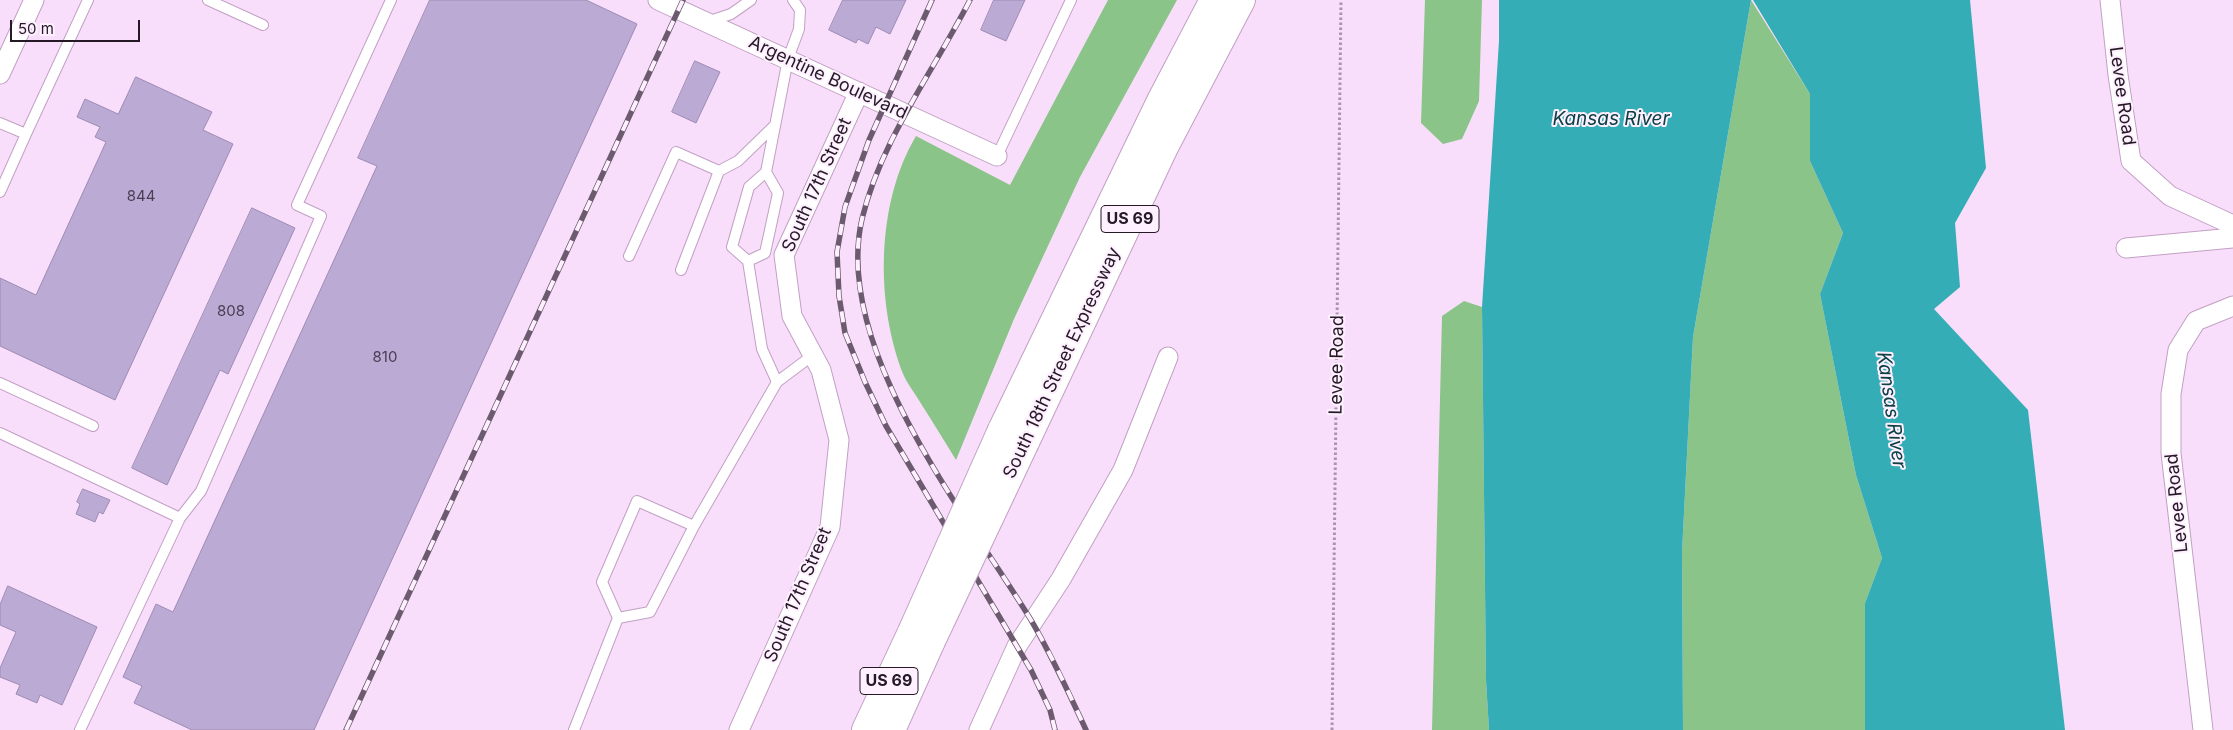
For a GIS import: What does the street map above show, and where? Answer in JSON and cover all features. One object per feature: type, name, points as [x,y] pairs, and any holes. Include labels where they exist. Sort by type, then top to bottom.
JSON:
[{"type":"highway","name":"South 18th Street Expressway","points":[[891,730],[922,637],[1161,101],[1214,0]]},
{"type":"highway","name":"South 18th Street Expressway","points":[[1013,436],[1241,0]]},
{"type":"highway","name":"South 18th Street Expressway","points":[[866,730],[922,637]]},
{"type":"street","points":[[0,74],[34,0]]},
{"type":"street","name":"Argentine Boulevard","points":[[658,0],[997,156]]},
{"type":"street","name":"Levee Road","points":[[2110,0],[2118,75],[2131,161],[2170,196],[2233,225]]},
{"type":"street","name":"South 17th Street","points":[[739,730],[830,527],[839,440],[821,370],[792,316],[784,255],[859,92]]},
{"type":"street","points":[[2126,248],[2233,238]]},
{"type":"street","name":"Levee Road","points":[[2203,730],[2172,453],[2171,394],[2178,350],[2196,321],[2233,306]]},
{"type":"street","points":[[979,730],[1017,646],[1061,579],[1123,470],[1168,357]]},
{"type":"lane","points":[[0,192],[88,0]]},
{"type":"lane","points":[[208,0],[263,26]]},
{"type":"lane","points":[[80,730],[180,518],[200,491],[321,216],[297,205],[391,0]]},
{"type":"lane","points":[[707,22],[731,14],[751,0]]},
{"type":"lane","points":[[777,382],[762,349],[748,261],[732,247],[749,187],[766,172],[788,59],[799,30],[800,10],[793,0]]},
{"type":"lane","points":[[997,156],[1071,0]]},
{"type":"lane","points":[[0,123],[26,134]]},
{"type":"lane","points":[[681,270],[719,172],[738,162],[775,125]]},
{"type":"lane","points":[[629,256],[676,152],[719,172]]},
{"type":"lane","points":[[748,261],[765,253],[778,193],[766,172]]},
{"type":"lane","points":[[618,618],[650,612],[694,526],[777,382],[813,355]]},
{"type":"lane","points":[[0,383],[93,426]]},
{"type":"lane","points":[[0,433],[180,518]]},
{"type":"lane","points":[[574,730],[618,618],[602,582],[637,501],[694,526]]},
{"type":"path","name":"Levee Road","points":[[1332,730],[1341,0]]},
{"type":"green space","points":[[1108,0],[1177,0],[1080,177],[1014,319],[956,460],[904,376],[895,348],[888,318],[884,254],[887,222],[893,192],[903,163],[916,136],[1010,185]]},
{"type":"green space","points":[[1425,0],[1482,0],[1479,101],[1462,139],[1443,144],[1421,123]]},
{"type":"green space","points":[[1751,0],[1810,94],[1810,161],[1843,233],[1820,294],[1856,475],[1882,558],[1865,603],[1865,730],[1683,730],[1682,552],[1693,337]]},
{"type":"green space","points":[[1464,301],[1482,307],[1486,680],[1489,730],[1432,730],[1442,316]]},
{"type":"water","name":"Kansas River","points":[[1499,0],[1751,0],[1693,337],[1682,552],[1683,730],[1489,730],[1486,680],[1482,307],[1499,41]]},
{"type":"water","name":"Kansas River","points":[[1753,0],[1970,0],[1986,168],[1955,223],[1960,287],[1934,309],[2028,410],[2065,730],[1865,730],[1865,603],[1882,558],[1856,475],[1820,294],[1843,233],[1810,161],[1810,94]]},
{"type":"building","points":[[430,0],[586,0],[637,24],[314,730],[192,730],[134,703],[142,686],[123,677],[156,604],[173,612],[377,166],[358,158]]},
{"type":"building","points":[[843,0],[906,0],[890,34],[876,27],[868,44],[858,39],[856,43],[829,30]]},
{"type":"building","points":[[994,0],[1025,0],[1006,41],[981,30]]},
{"type":"building","points":[[695,61],[720,72],[696,123],[672,112]]},
{"type":"building","points":[[136,77],[212,112],[203,130],[233,144],[115,400],[0,346],[0,278],[36,295],[106,142],[95,137],[100,127],[77,117],[85,99],[118,114]]},
{"type":"building","points":[[252,208],[295,228],[228,374],[220,370],[167,485],[132,468]]},
{"type":"building","points":[[83,489],[110,500],[103,514],[99,512],[95,522],[76,514],[80,504],[77,502]]},
{"type":"building","points":[[8,586],[97,627],[62,705],[40,695],[37,703],[16,694],[20,685],[0,677],[0,668],[16,632],[0,625],[0,605]]},
{"type":"railway","points":[[346,730],[683,0]]},
{"type":"railway","points":[[932,0],[869,140],[845,207],[837,252],[839,296],[845,333],[886,426],[1031,670],[1050,710],[1055,730]]},
{"type":"railway","points":[[970,0],[909,107],[882,162],[862,219],[858,269],[867,321],[885,375],[911,428],[941,481],[1031,620],[1067,688],[1086,730]]}]
